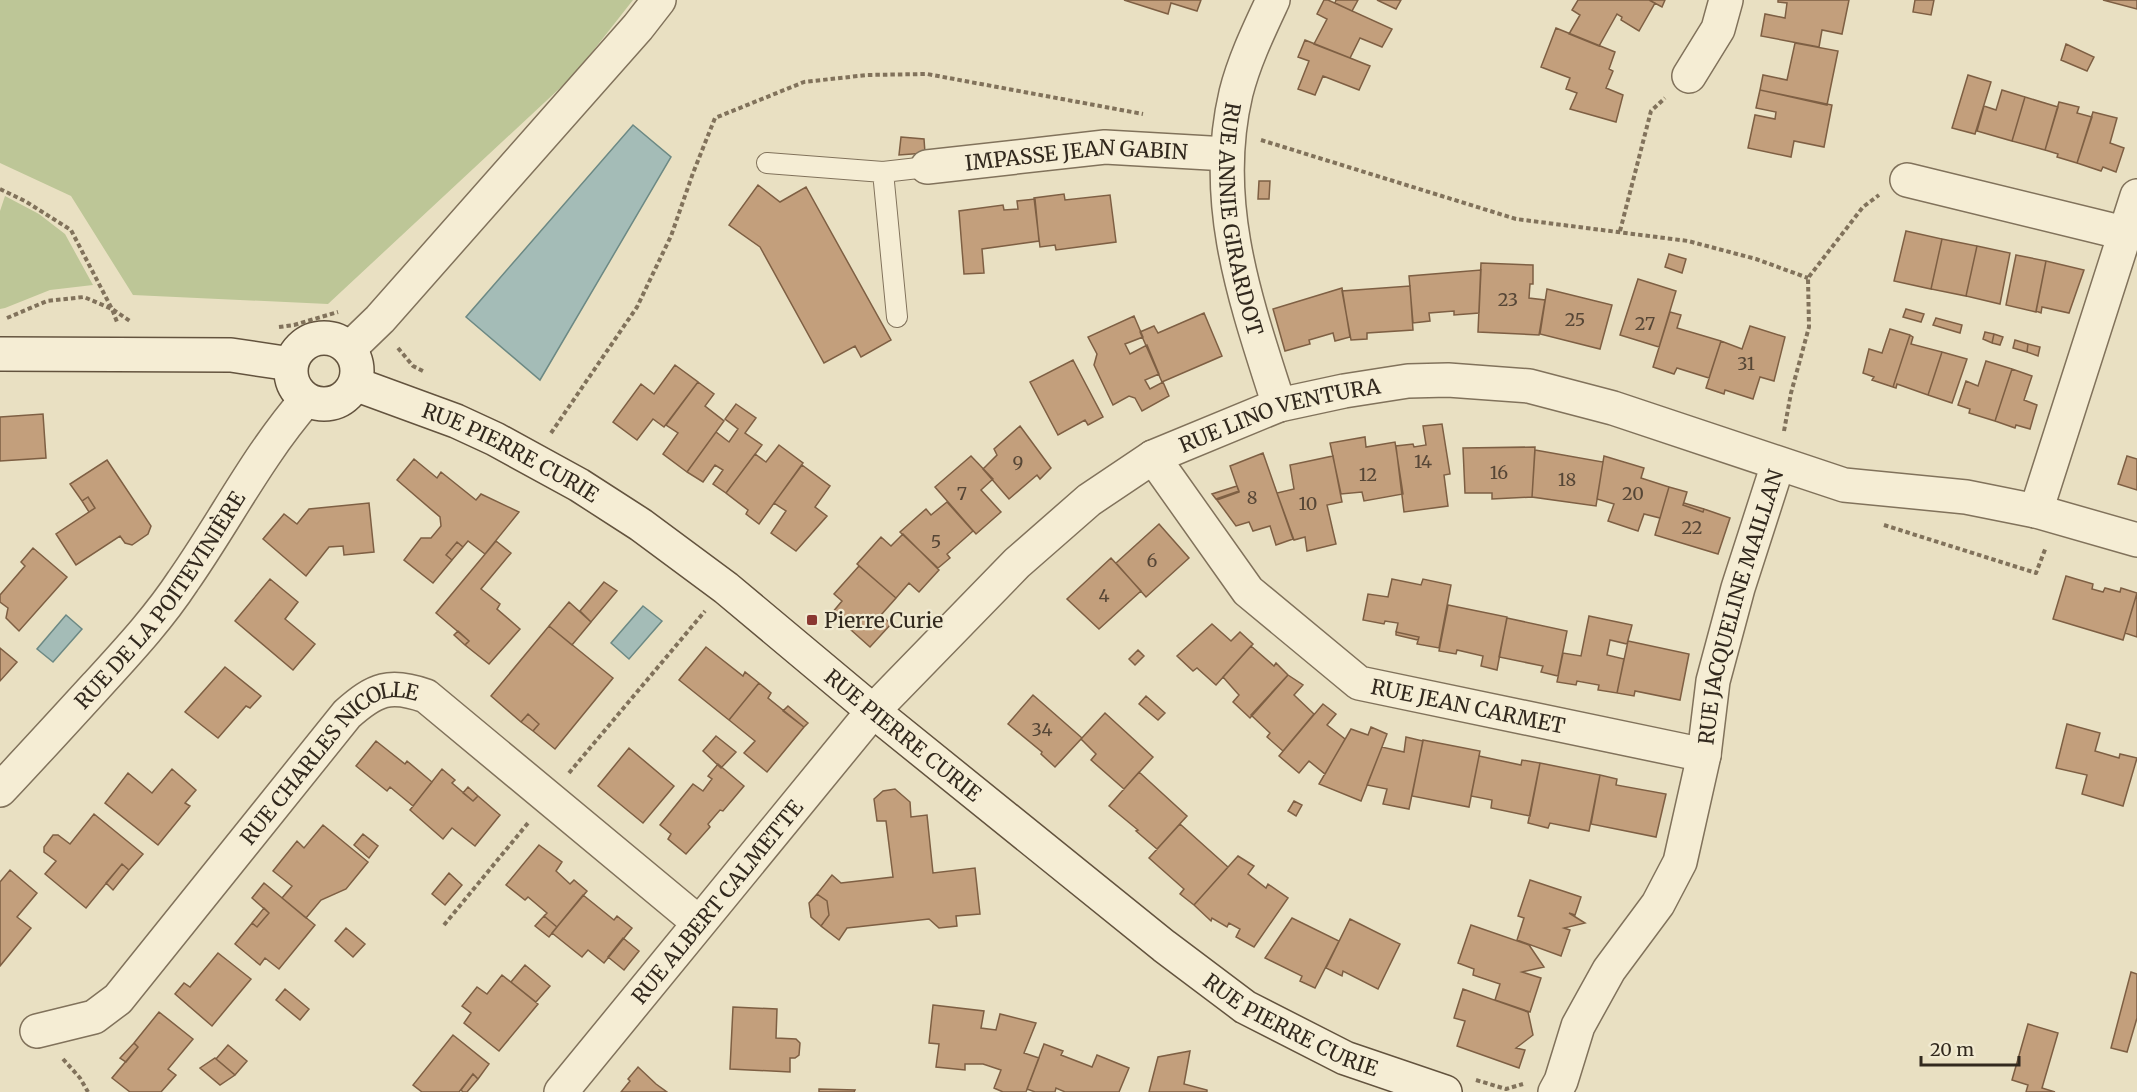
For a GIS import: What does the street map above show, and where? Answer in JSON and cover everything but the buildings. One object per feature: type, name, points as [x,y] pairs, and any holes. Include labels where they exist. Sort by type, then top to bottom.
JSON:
[{"type":"street","points":[[349,349],[380,319],[638,27],[659,0]]},
{"type":"street","name":"RUE ANNIE GIRARDOT","points":[[1273,0],[1247,59],[1237,92],[1228,142],[1226,187],[1237,264],[1279,405]]},
{"type":"street","points":[[1689,76],[1718,29],[1726,0]]},
{"type":"street","name":"IMPASSE JEAN GABIN","points":[[927,167],[1105,147],[1228,142]]},
{"type":"street","points":[[1907,180],[2124,233]]},
{"type":"street","points":[[2047,514],[2124,233],[2137,196]]},
{"type":"street","points":[[321,338],[331,339],[349,349],[357,365],[355,384],[350,392],[334,403],[315,404],[306,400],[293,384],[291,364],[295,355],[311,341],[321,338]]},
{"type":"street","points":[[0,354],[231,355],[291,364]]},
{"type":"street","name":"RUE LINO VENTURA","points":[[873,711],[1017,562],[1089,500],[1153,458],[1279,405],[1344,391],[1408,381],[1448,380],[1528,386],[1613,408],[1778,464]]},
{"type":"street","name":"RUE PIERRE CURIE","points":[[355,384],[456,422],[534,459],[641,525],[726,588],[873,711],[1164,946],[1245,1007],[1345,1058],[1445,1092]]},
{"type":"street","name":"RUE DE LA POITEVINIÈRE","points":[[0,790],[124,656],[157,616],[183,582],[256,465],[306,400]]},
{"type":"street","name":"RUE JEAN CARMET","points":[[1153,458],[1248,591],[1359,683],[1704,755]]},
{"type":"street","name":"RUE JACQUELINE MAILLAN","points":[[1555,1092],[1561,1081],[1578,1026],[1609,970],[1658,904],[1680,862],[1704,755],[1713,681],[1720,652],[1778,464],[1844,485],[1966,497],[2047,514],[2137,540]]},
{"type":"street","name":"RUE CHARLES NICOLLE","points":[[37,1031],[94,1017],[118,999],[347,714],[365,698],[385,690],[406,689],[426,696],[698,922]]},
{"type":"street","name":"RUE ALBERT CALMETTE","points":[[561,1092],[873,711]]},
{"type":"lane","points":[[767,163],[884,172],[927,167]]},
{"type":"lane","points":[[884,172],[897,317]]},
{"type":"path","points":[[534,459],[560,417],[637,307],[671,236],[693,173],[716,118],[804,82],[867,75],[927,74],[1154,116]]},
{"type":"path","points":[[1620,231],[1651,111],[1689,76]]},
{"type":"path","points":[[1228,142],[1516,219],[1688,241],[1756,259],[1808,278]]},
{"type":"path","points":[[1778,464],[1791,393],[1809,327],[1808,278],[1863,207],[1880,193],[1907,180]]},
{"type":"path","points":[[0,189],[25,201],[71,230],[112,309],[84,297],[47,301],[9,318],[0,319]]},
{"type":"path","points":[[1878,523],[2036,573],[2047,514]]},
{"type":"path","points":[[444,925],[726,588]]},
{"type":"green space","points":[[0,0],[633,0],[574,75],[328,304],[133,295],[71,196],[0,163]]},
{"type":"green space","points":[[5,196],[39,214],[65,234],[93,285],[50,290],[0,309],[0,211]]},
{"type":"water","points":[[633,125],[671,157],[540,380],[466,317]]},
{"type":"water","points":[[643,606],[662,621],[629,659],[611,643]]},
{"type":"water","points":[[66,615],[82,629],[53,662],[37,649]]},
{"type":"place","name":"Pierre Curie","points":[[812,620]]}]
